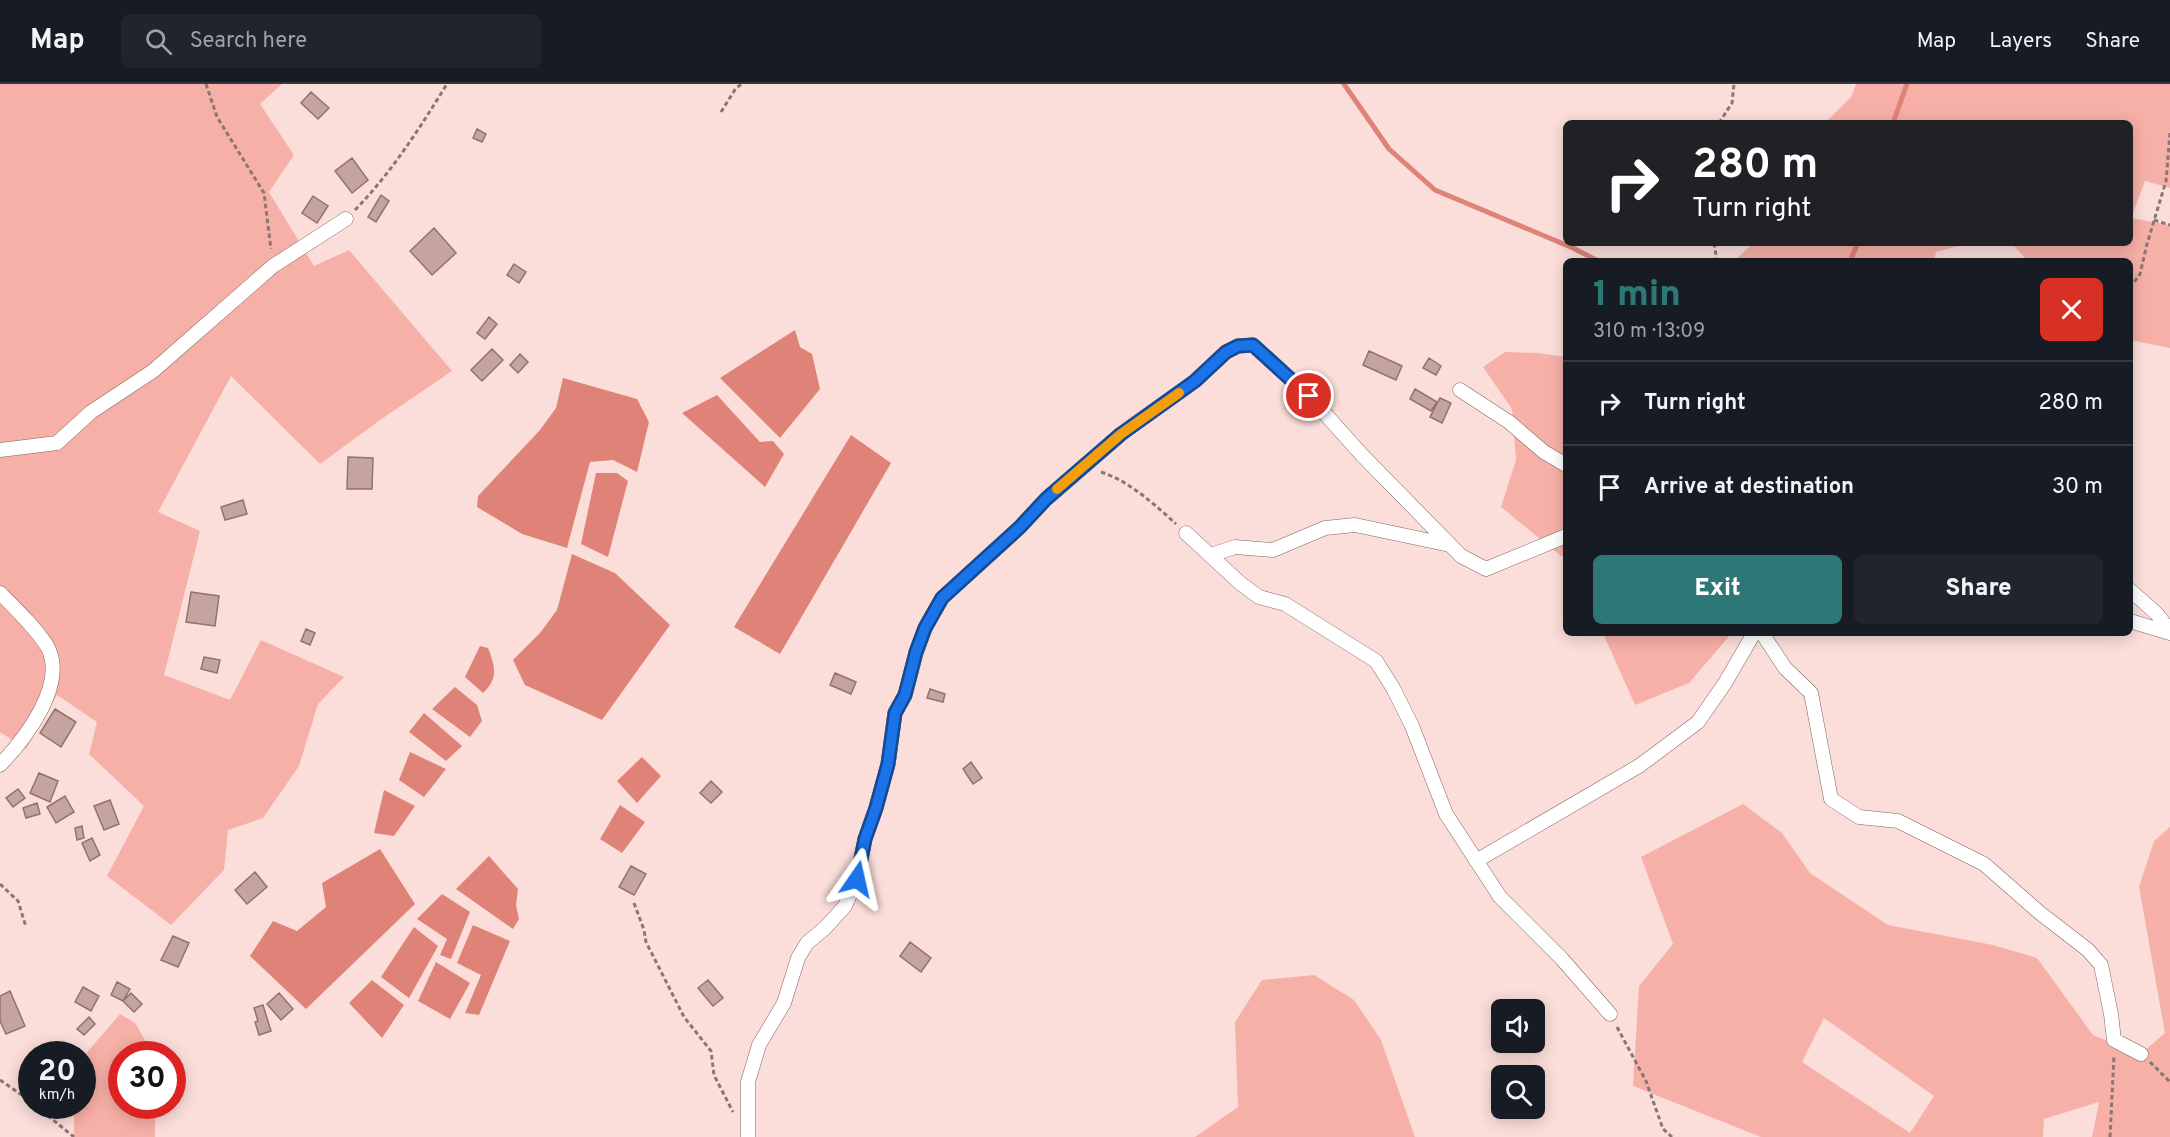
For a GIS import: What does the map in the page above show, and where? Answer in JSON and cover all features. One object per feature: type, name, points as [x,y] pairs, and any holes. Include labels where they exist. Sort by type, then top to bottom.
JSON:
[{"type":"street","points":[[0,450],[57,442],[91,412],[153,371],[273,266],[346,219]]},
{"type":"street","points":[[748,1137],[748,1082],[759,1045],[784,1004],[798,958],[807,943],[825,928],[845,906],[857,879],[865,839],[888,764],[895,713],[905,695],[925,628],[942,598],[1083,466],[1121,434],[1195,381],[1226,352],[1238,346],[1253,345],[1309,396],[1362,455],[1461,556],[1486,570],[1563,537]]},
{"type":"street","points":[[1460,390],[1509,422],[1544,452],[1563,463]]},
{"type":"street","points":[[1211,555],[1235,547],[1273,550],[1324,528],[1354,525],[1451,546]]},
{"type":"street","points":[[1186,533],[1240,583],[1259,597],[1285,604],[1376,661],[1412,726],[1446,814],[1476,861],[1500,897],[1562,959],[1610,1014]]},
{"type":"street","points":[[0,593],[19,612],[48,648],[54,666],[52,685],[33,723],[13,752],[0,765]]},
{"type":"street","points":[[2133,593],[2157,614],[2170,632]]},
{"type":"street","points":[[2133,622],[2170,632]]},
{"type":"street","points":[[1476,861],[1639,766],[1698,722],[1725,683],[1752,636]]},
{"type":"street","points":[[1764,636],[1785,668],[1811,693],[1831,799],[1859,817],[1898,821],[1984,864],[2040,914],[2088,950],[2101,965],[2114,1040],[2141,1054]]},
{"type":"path","points":[[206,84],[217,117],[264,192],[273,266]]},
{"type":"path","points":[[346,219],[377,188],[406,149],[447,84]]},
{"type":"path","points":[[721,112],[736,88],[742,84]]},
{"type":"path","points":[[1721,120],[1732,103],[1734,84]]},
{"type":"path","points":[[2133,284],[2140,274],[2166,181],[2170,133]]},
{"type":"path","points":[[2154,220],[2170,225]]},
{"type":"path","points":[[1083,466],[1113,476],[1158,507],[1186,533]]},
{"type":"path","points":[[0,884],[18,901],[26,927]]},
{"type":"path","points":[[634,903],[646,942],[684,1017],[711,1051],[714,1075],[736,1116]]},
{"type":"path","points":[[1610,1014],[1646,1081],[1663,1129],[1672,1137]]},
{"type":"path","points":[[2110,1137],[2114,1040]]},
{"type":"path","points":[[2141,1054],[2170,1082]]},
{"type":"path","points":[[0,1080],[18,1092]]},
{"type":"path","points":[[52,1119],[74,1137]]},
{"type":"shaded area","points":[[0,84],[282,84],[260,104],[294,155],[269,192],[314,266],[349,250],[452,371],[320,464],[231,376],[158,512],[200,531],[164,675],[230,700],[261,640],[344,677],[318,704],[299,766],[263,818],[228,830],[224,870],[171,925],[107,876],[144,806],[89,754],[97,722],[57,695],[26,749],[0,732]]},
{"type":"shaded area","points":[[1856,84],[2170,84],[2170,188],[2145,181],[2133,213],[2133,120],[1828,120],[1851,97]]},
{"type":"shaded area","points":[[2133,218],[2170,225],[2170,348],[2133,341],[2133,258],[2024,258],[2014,246],[2133,246]]},
{"type":"shaded area","points":[[1959,246],[1936,252],[1935,258],[1737,258],[1749,247]]},
{"type":"shaded area","points":[[795,330],[800,347],[812,354],[820,389],[780,438],[720,378]]},
{"type":"shaded area","points":[[1505,352],[1563,357],[1563,558],[1501,507],[1516,460],[1512,409],[1483,367]]},
{"type":"shaded area","points":[[563,378],[637,399],[649,422],[637,472],[613,460],[590,462],[567,548],[522,534],[477,507],[478,496],[540,430],[556,408]]},
{"type":"shaded area","points":[[717,395],[760,442],[773,441],[784,454],[765,487],[682,413]]},
{"type":"shaded area","points":[[851,435],[891,463],[780,654],[734,627]]},
{"type":"shaded area","points":[[596,473],[617,473],[628,481],[608,557],[581,544]]},
{"type":"shaded area","points":[[572,554],[615,573],[670,625],[602,720],[525,685],[513,660],[540,633],[557,610]]},
{"type":"shaded area","points":[[1604,636],[1729,636],[1689,683],[1635,705]]},
{"type":"shaded area","points":[[480,646],[488,648],[494,672],[492,682],[483,693],[465,677]]},
{"type":"shaded area","points":[[455,687],[477,705],[482,721],[470,737],[432,709]]},
{"type":"shaded area","points":[[424,713],[462,746],[446,761],[409,732]]},
{"type":"shaded area","points":[[410,752],[446,769],[424,797],[399,780]]},
{"type":"shaded area","points":[[642,757],[661,776],[637,803],[617,781]]},
{"type":"shaded area","points":[[384,790],[415,806],[394,836],[374,833]]},
{"type":"shaded area","points":[[1743,804],[1782,833],[1810,873],[1888,925],[1993,945],[2037,958],[2093,1035],[2141,1054],[2165,1033],[2139,887],[2154,841],[2170,827],[2170,1137],[2092,1137],[2099,1102],[2044,1119],[2043,1137],[1761,1137],[1633,1086],[1639,986],[1673,944],[1641,857]],"holes":[[[1824,1018],[1934,1096],[1910,1133],[1802,1062]]]},
{"type":"shaded area","points":[[620,805],[645,822],[622,853],[600,839]]},
{"type":"shaded area","points":[[380,849],[415,904],[306,1009],[250,956],[273,921],[297,931],[326,907],[322,883]]},
{"type":"shaded area","points":[[489,856],[518,889],[516,905],[519,919],[513,929],[456,889]]},
{"type":"shaded area","points":[[442,894],[470,912],[451,959],[440,955],[447,939],[417,919]]},
{"type":"shaded area","points":[[473,925],[510,941],[479,1015],[465,1013],[481,975],[457,963]]},
{"type":"shaded area","points":[[414,927],[438,946],[409,998],[381,977]]},
{"type":"shaded area","points":[[436,962],[470,983],[450,1019],[418,1001]]},
{"type":"shaded area","points":[[1314,975],[1354,1000],[1381,1040],[1415,1137],[1195,1137],[1238,1107],[1235,1022],[1262,980]]},
{"type":"shaded area","points":[[372,980],[404,1005],[382,1038],[349,1003]]},
{"type":"shaded area","points":[[120,1014],[135,1023],[145,1041],[108,1041],[108,1119],[155,1119],[155,1137],[74,1137],[74,1119],[96,1119],[96,1042]]},
{"type":"building","points":[[311,92],[329,108],[318,119],[301,103]]},
{"type":"building","points":[[477,129],[486,134],[482,142],[473,138]]},
{"type":"building","points":[[352,158],[368,180],[352,193],[335,171]]},
{"type":"building","points":[[381,195],[389,201],[376,222],[368,217]]},
{"type":"building","points":[[313,196],[328,206],[317,223],[302,213]]},
{"type":"building","points":[[434,228],[456,253],[432,275],[410,251]]},
{"type":"building","points":[[514,264],[526,272],[519,283],[507,275]]},
{"type":"building","points":[[489,317],[497,324],[485,339],[477,333]]},
{"type":"building","points":[[492,349],[503,360],[482,381],[471,370]]},
{"type":"building","points":[[1369,351],[1402,366],[1396,380],[1363,365]]},
{"type":"building","points":[[520,354],[528,362],[518,373],[510,365]]},
{"type":"building","points":[[1429,358],[1441,366],[1436,375],[1423,368]]},
{"type":"building","points":[[1415,389],[1437,402],[1431,411],[1410,399]]},
{"type":"building","points":[[1440,398],[1451,403],[1442,423],[1430,417]]},
{"type":"building","points":[[348,457],[373,458],[372,489],[347,489]]},
{"type":"building","points":[[243,500],[247,514],[225,520],[221,507]]},
{"type":"building","points":[[191,592],[219,596],[215,626],[186,622]]},
{"type":"building","points":[[306,629],[315,633],[310,645],[301,641]]},
{"type":"building","points":[[204,657],[220,660],[217,673],[201,669]]},
{"type":"building","points":[[835,673],[856,682],[851,694],[830,685]]},
{"type":"building","points":[[930,689],[945,694],[943,702],[927,698]]},
{"type":"building","points":[[55,709],[76,722],[61,747],[40,733]]},
{"type":"building","points":[[971,762],[982,778],[973,784],[963,769]]},
{"type":"building","points":[[39,773],[58,781],[50,802],[30,793]]},
{"type":"building","points":[[711,781],[722,792],[711,803],[700,793]]},
{"type":"building","points":[[18,789],[25,798],[13,807],[6,798]]},
{"type":"building","points":[[65,796],[74,812],[56,823],[47,807]]},
{"type":"building","points":[[110,800],[119,824],[104,830],[94,806]]},
{"type":"building","points":[[37,803],[40,814],[26,818],[23,808]]},
{"type":"building","points":[[82,826],[84,838],[77,840],[75,828]]},
{"type":"building","points":[[92,838],[100,855],[90,861],[82,843]]},
{"type":"building","points":[[631,866],[646,874],[634,895],[619,887]]},
{"type":"building","points":[[255,872],[267,887],[247,904],[235,890]]},
{"type":"building","points":[[173,936],[189,943],[178,967],[161,960]]},
{"type":"building","points":[[910,942],[931,958],[921,972],[900,956]]},
{"type":"building","points":[[708,980],[723,998],[713,1006],[698,988]]},
{"type":"building","points":[[117,982],[130,989],[123,1001],[111,995]]},
{"type":"building","points":[[83,987],[99,996],[91,1011],[75,1002]]},
{"type":"building","points":[[10,991],[25,1026],[6,1034],[0,1021],[0,996]]},
{"type":"building","points":[[131,993],[142,1004],[134,1012],[123,1001]]},
{"type":"building","points":[[279,993],[293,1009],[281,1020],[267,1004]]},
{"type":"building","points":[[263,1005],[271,1031],[259,1035],[254,1008]]},
{"type":"building","points":[[89,1017],[95,1024],[84,1035],[77,1029]]},
{"type":"waterway","points":[[1344,84],[1389,149],[1435,190],[1563,244]]},
{"type":"waterway","points":[[1894,120],[1907,84]]},
{"type":"waterway","points":[[1568,246],[1592,258]]},
{"type":"waterway","points":[[1851,258],[1857,246]]},
{"type":"slow traffic","points":[[1057,489],[1121,434],[1179,393]]},
{"type":"route","points":[[857,879],[865,839],[888,764],[895,713],[905,695],[925,628],[942,598],[1020,527],[1030,514],[1062,484],[1121,434],[1195,381],[1226,352],[1238,346],[1253,345],[1309,396]]}]
